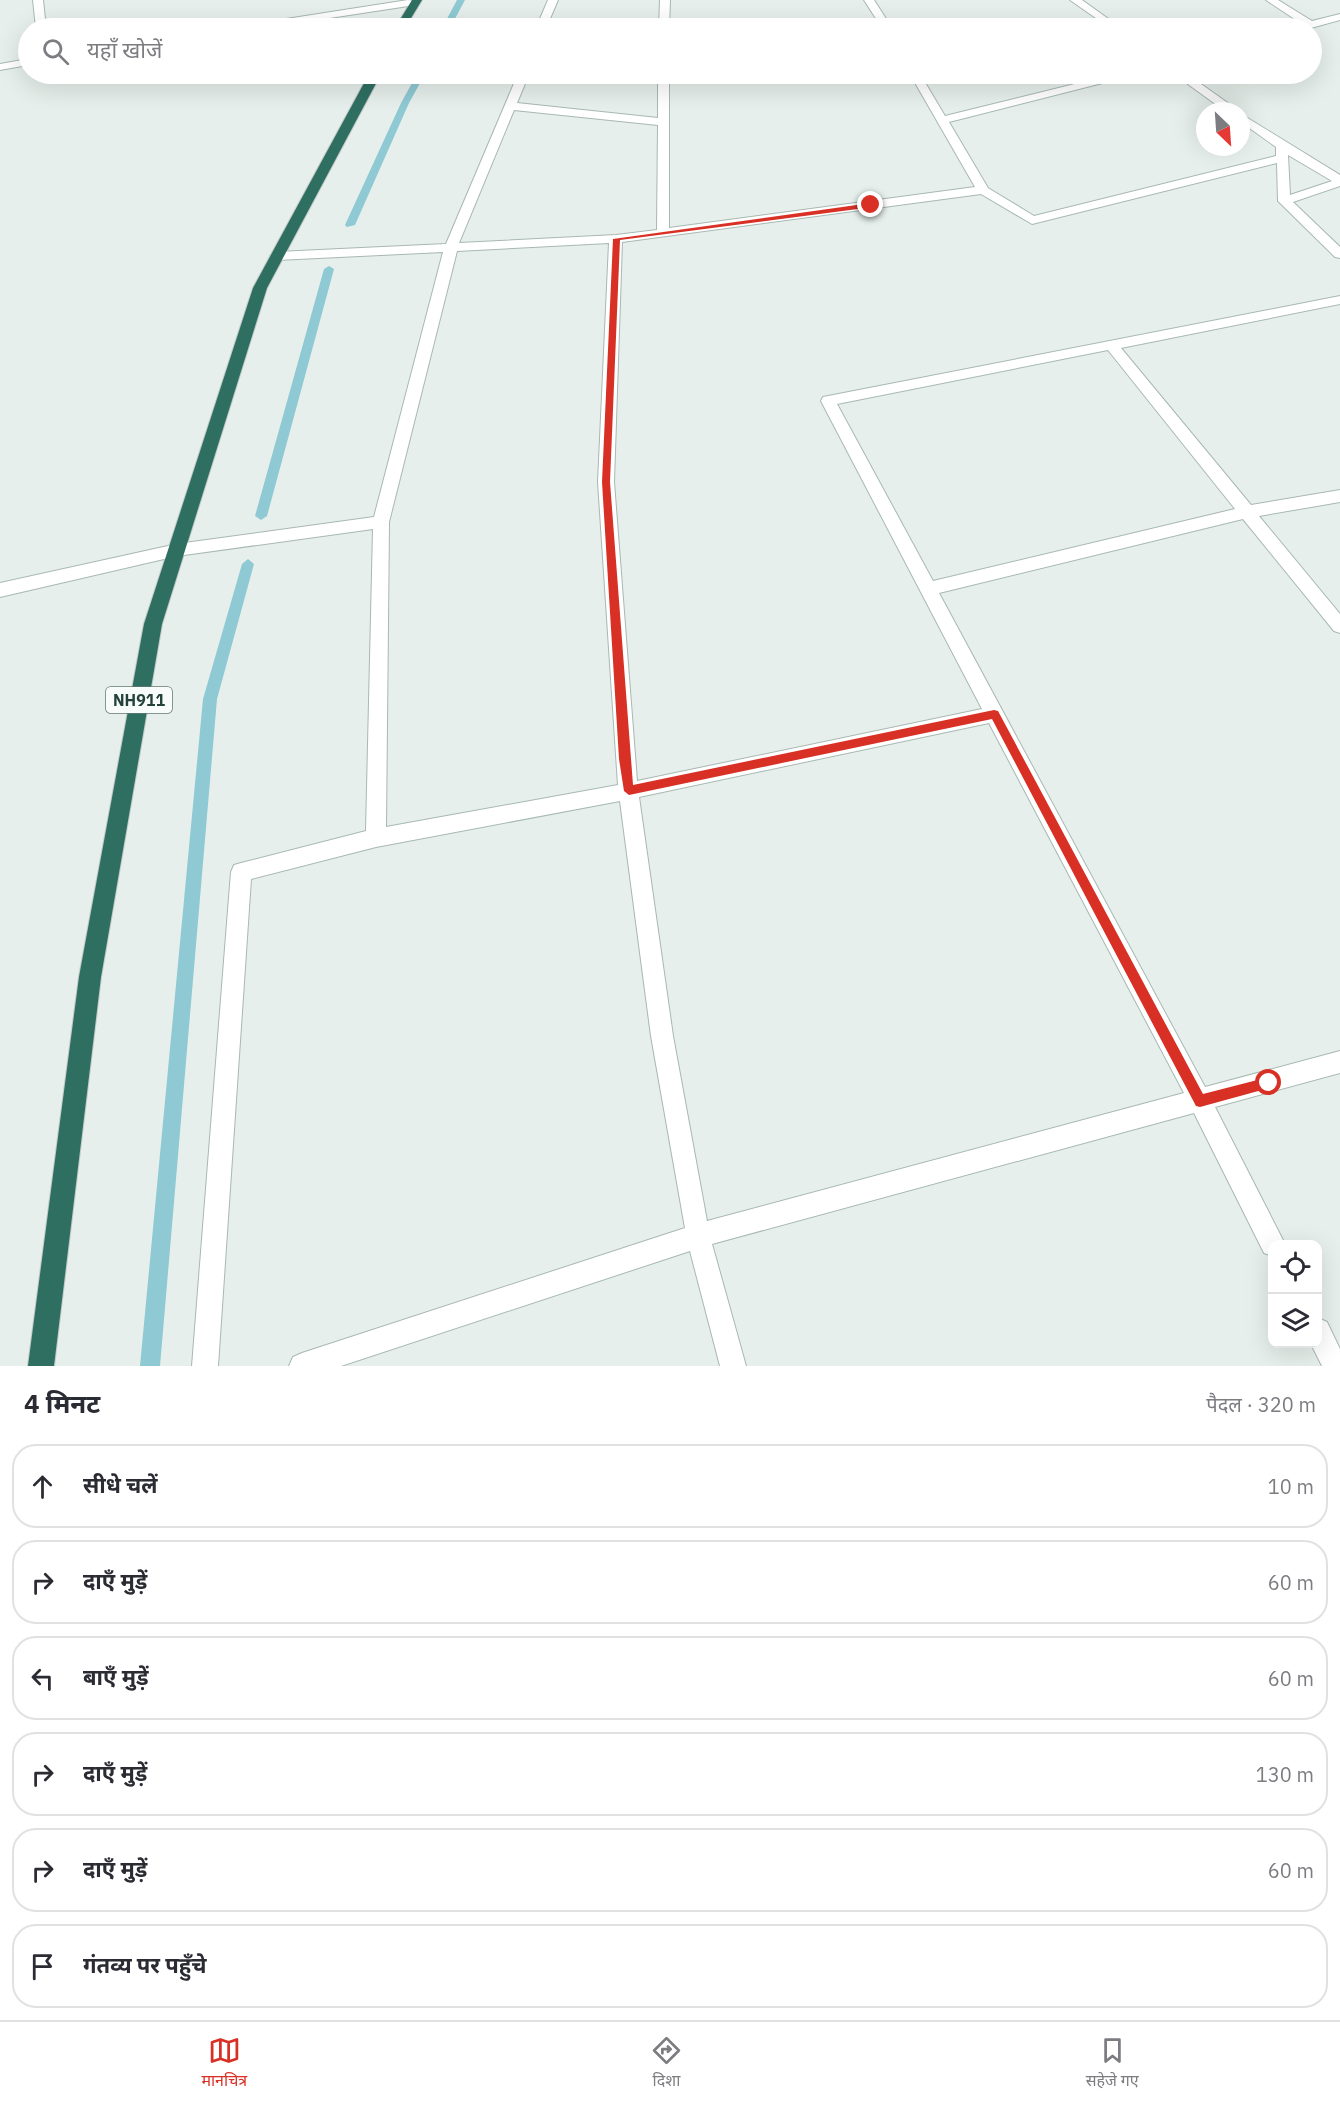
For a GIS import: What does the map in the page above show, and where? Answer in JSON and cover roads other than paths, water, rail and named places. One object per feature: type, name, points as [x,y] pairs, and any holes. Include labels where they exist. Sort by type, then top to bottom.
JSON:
[{"type":"highway","points":[[406,18],[416,1]]},
{"type":"highway","name":"NH911","points":[[41,1366],[90,976],[153,624],[260,288],[370,84]]},
{"type":"street","points":[[38,0],[40,18]]},
{"type":"street","points":[[545,18],[553,0]]},
{"type":"street","points":[[664,18],[665,0]]},
{"type":"street","points":[[869,0],[881,18]]},
{"type":"street","points":[[1075,0],[1101,18]]},
{"type":"street","points":[[1271,0],[1300,18]]},
{"type":"street","points":[[310,18],[416,1]]},
{"type":"street","points":[[1322,22],[1340,17]]},
{"type":"street","points":[[0,67],[18,64]]},
{"type":"street","points":[[376,838],[381,522],[451,247],[519,84]]},
{"type":"street","points":[[663,233],[664,84]]},
{"type":"street","points":[[921,84],[944,120],[982,190],[1032,220],[1282,152]]},
{"type":"street","points":[[944,120],[1086,84]]},
{"type":"street","points":[[1194,84],[1220,102]]},
{"type":"street","points":[[509,106],[664,122]]},
{"type":"street","points":[[1250,125],[1282,152],[1340,181]]},
{"type":"street","points":[[1282,152],[1284,201],[1340,254]]},
{"type":"street","points":[[1284,201],[1340,181]]},
{"type":"street","points":[[277,256],[616,239],[982,190]]},
{"type":"street","points":[[616,239],[606,482],[624,759],[662,1036],[698,1236],[732,1366]]},
{"type":"street","points":[[1270,1240],[1200,1101],[828,401],[1340,300]]},
{"type":"street","points":[[1111,345],[1340,626]]},
{"type":"street","points":[[928,590],[1247,512],[1340,496]]},
{"type":"street","points":[[0,590],[177,550],[381,522]]},
{"type":"street","points":[[205,1366],[241,872],[376,838],[629,791],[994,714]]},
{"type":"street","points":[[303,1366],[698,1236],[1340,1062]]},
{"type":"street","points":[[1322,1341],[1335,1366]]},
{"type":"waterway","points":[[451,18],[461,0]]},
{"type":"waterway","points":[[350,225],[415,84]]},
{"type":"waterway","points":[[261,516],[329,269]]},
{"type":"waterway","points":[[150,1366],[210,699],[248,564]]}]
